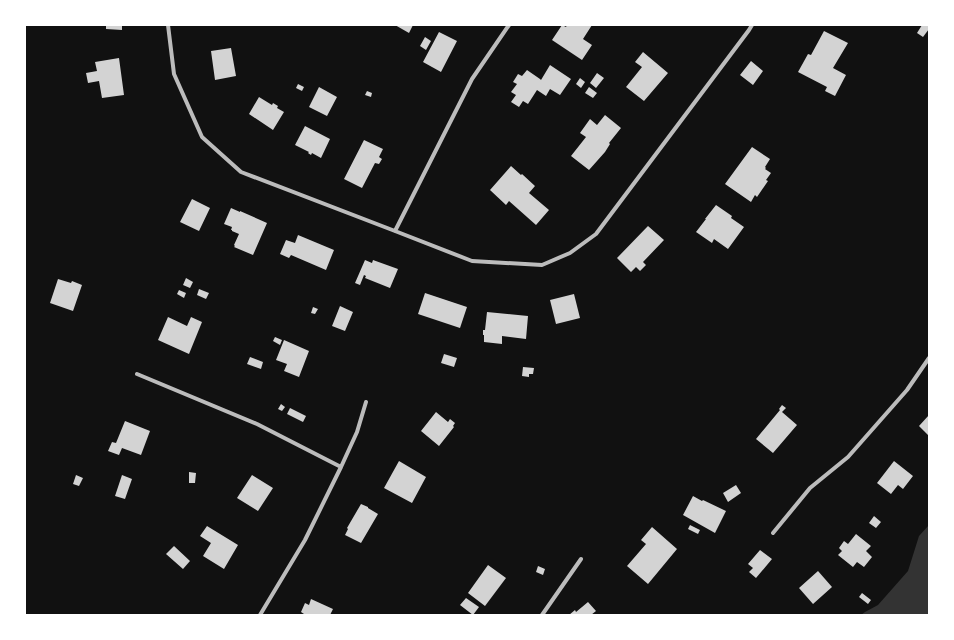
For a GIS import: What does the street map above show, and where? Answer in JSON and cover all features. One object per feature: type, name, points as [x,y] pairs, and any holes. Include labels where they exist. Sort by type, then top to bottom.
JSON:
[{"type":"street","points":[[168,25],[174,74],[202,137],[241,172],[472,261],[542,265],[570,253],[596,234],[752,25]]},
{"type":"street","points":[[395,231],[472,79],[509,25]]},
{"type":"street","points":[[773,534],[810,488],[848,457],[907,390],[929,358]]},
{"type":"street","points":[[137,374],[257,424],[341,466]]},
{"type":"street","points":[[260,615],[305,540],[357,432],[366,402]]},
{"type":"street","points":[[542,615],[581,559]]},
{"type":"shaded area","points":[[929,525],[929,615],[861,615],[878,605],[908,571],[919,536]]},
{"type":"building","points":[[106,25],[122,25],[122,30],[106,29]]},
{"type":"building","points":[[395,25],[413,25],[409,33]]},
{"type":"building","points":[[562,25],[566,27],[567,25],[592,25],[583,39],[592,45],[582,60],[552,40]]},
{"type":"building","points":[[922,25],[929,25],[929,29],[923,37],[917,33]]},
{"type":"building","points":[[824,31],[848,43],[833,68],[846,75],[835,96],[825,91],[827,87],[798,72],[808,54],[811,55]]},
{"type":"building","points":[[439,32],[457,41],[441,72],[423,62]]},
{"type":"building","points":[[425,37],[431,41],[426,50],[420,46]]},
{"type":"building","points":[[231,48],[236,76],[215,80],[211,51]]},
{"type":"building","points":[[643,52],[668,73],[644,101],[626,87],[642,67],[635,62]]},
{"type":"building","points":[[119,58],[124,95],[102,98],[99,81],[88,83],[86,73],[97,71],[95,62]]},
{"type":"building","points":[[751,61],[763,71],[753,85],[740,75]]},
{"type":"building","points":[[550,65],[571,79],[560,95],[550,89],[546,96],[537,90],[528,104],[523,101],[519,107],[511,102],[516,95],[511,92],[517,84],[513,82],[518,74],[522,76],[527,70],[541,80]]},
{"type":"building","points":[[597,73],[604,78],[596,88],[590,83]]},
{"type":"building","points":[[580,78],[585,82],[581,88],[576,84]]},
{"type":"building","points":[[298,84],[304,87],[302,91],[296,88]]},
{"type":"building","points":[[319,87],[337,97],[327,116],[309,107]]},
{"type":"building","points":[[589,87],[597,93],[593,98],[585,93]]},
{"type":"building","points":[[367,91],[372,93],[371,97],[365,95]]},
{"type":"building","points":[[259,97],[272,105],[273,103],[278,106],[277,108],[284,112],[273,130],[249,114]]},
{"type":"building","points":[[605,115],[621,128],[609,143],[610,144],[605,152],[589,170],[571,156],[586,137],[580,133],[590,119],[597,125]]},
{"type":"building","points":[[305,126],[330,139],[321,158],[312,153],[311,155],[308,153],[309,152],[295,145]]},
{"type":"building","points":[[364,140],[383,149],[379,157],[382,159],[379,164],[375,163],[362,188],[344,179]]},
{"type":"building","points":[[752,147],[770,159],[765,169],[771,173],[766,180],[768,181],[757,197],[755,195],[751,202],[725,184]]},
{"type":"building","points":[[511,166],[535,186],[529,193],[549,210],[536,225],[509,201],[506,205],[490,190]]},
{"type":"building","points":[[192,199],[210,208],[199,231],[180,222]]},
{"type":"building","points":[[716,205],[732,216],[731,218],[744,227],[728,249],[714,239],[712,243],[696,232]]},
{"type":"building","points":[[231,208],[267,223],[253,255],[234,247],[239,234],[231,230],[232,227],[224,224]]},
{"type":"building","points":[[648,226],[664,240],[643,262],[646,265],[640,271],[636,267],[631,272],[617,258]]},
{"type":"building","points":[[298,235],[334,250],[326,270],[291,255],[289,258],[280,254],[286,240],[295,243]]},
{"type":"building","points":[[365,260],[372,263],[373,260],[398,269],[390,288],[365,278],[366,276],[364,275],[360,285],[355,283]]},
{"type":"building","points":[[186,278],[193,282],[190,288],[183,285]]},
{"type":"building","points":[[58,279],[71,283],[72,281],[82,285],[73,311],[50,303]]},
{"type":"building","points":[[199,289],[209,293],[206,299],[197,295]]},
{"type":"building","points":[[179,290],[186,293],[184,298],[177,294]]},
{"type":"building","points":[[425,293],[467,307],[460,328],[418,314]]},
{"type":"building","points":[[574,294],[580,318],[556,324],[550,300]]},
{"type":"building","points":[[340,306],[353,312],[345,331],[332,326]]},
{"type":"building","points":[[313,307],[318,309],[315,314],[311,313]]},
{"type":"building","points":[[487,312],[528,316],[526,339],[502,336],[502,344],[484,342],[483,330],[485,330]]},
{"type":"building","points":[[168,317],[187,326],[191,317],[202,322],[189,354],[158,340]]},
{"type":"building","points":[[275,337],[282,340],[280,345],[273,341]]},
{"type":"building","points":[[284,340],[309,351],[299,377],[284,371],[287,364],[276,360]]},
{"type":"building","points":[[444,354],[457,358],[454,367],[441,363]]},
{"type":"building","points":[[250,357],[263,362],[261,369],[247,364]]},
{"type":"building","points":[[523,367],[534,368],[533,374],[529,374],[529,377],[522,376]]},
{"type":"building","points":[[281,404],[285,407],[282,411],[278,409]]},
{"type":"building","points":[[782,405],[786,408],[782,412],[797,425],[773,453],[756,439],[780,410],[779,409]]},
{"type":"building","points":[[290,408],[306,416],[303,422],[287,414]]},
{"type":"building","points":[[436,412],[448,422],[450,419],[455,423],[453,426],[454,427],[439,446],[421,431]]},
{"type":"building","points":[[929,415],[929,436],[919,426]]},
{"type":"building","points":[[125,421],[150,431],[141,455],[122,448],[119,455],[108,451],[112,442],[116,443]]},
{"type":"building","points":[[399,461],[426,477],[412,503],[384,488]]},
{"type":"building","points":[[894,461],[913,476],[903,489],[898,485],[891,494],[877,483]]},
{"type":"building","points":[[189,472],[196,473],[195,483],[189,483]]},
{"type":"building","points":[[76,475],[83,478],[79,486],[73,484]]},
{"type":"building","points":[[122,475],[132,479],[125,499],[115,496]]},
{"type":"building","points":[[252,475],[273,488],[258,511],[237,498]]},
{"type":"building","points":[[736,485],[741,493],[728,502],[723,493]]},
{"type":"building","points":[[693,496],[726,511],[715,533],[683,515]]},
{"type":"building","points":[[361,504],[378,514],[361,543],[345,535],[348,529],[347,528]]},
{"type":"building","points":[[874,516],[881,522],[876,528],[869,523]]},
{"type":"building","points":[[690,525],[700,530],[698,534],[688,529]]},
{"type":"building","points":[[207,526],[238,545],[224,569],[203,556],[211,543],[200,536]]},
{"type":"building","points":[[652,527],[677,549],[648,584],[627,566],[646,544],[641,540]]},
{"type":"building","points":[[856,534],[871,546],[866,551],[872,557],[864,567],[857,562],[853,567],[838,555],[842,551],[839,548],[844,541],[848,544]]},
{"type":"building","points":[[174,546],[190,561],[183,569],[166,554]]},
{"type":"building","points":[[760,550],[772,559],[756,578],[749,572],[753,568],[748,564]]},
{"type":"building","points":[[488,565],[506,578],[485,606],[468,593]]},
{"type":"building","points":[[538,566],[545,569],[543,575],[536,572]]},
{"type":"building","points":[[818,571],[832,587],[813,604],[799,588]]},
{"type":"building","points":[[862,593],[871,600],[868,604],[859,597]]},
{"type":"building","points":[[466,598],[479,607],[473,615],[460,605]]},
{"type":"building","points":[[311,599],[333,609],[330,615],[304,615],[301,612],[305,603],[309,605]]},
{"type":"building","points":[[588,602],[596,611],[591,615],[569,615],[575,610],[576,612]]}]
